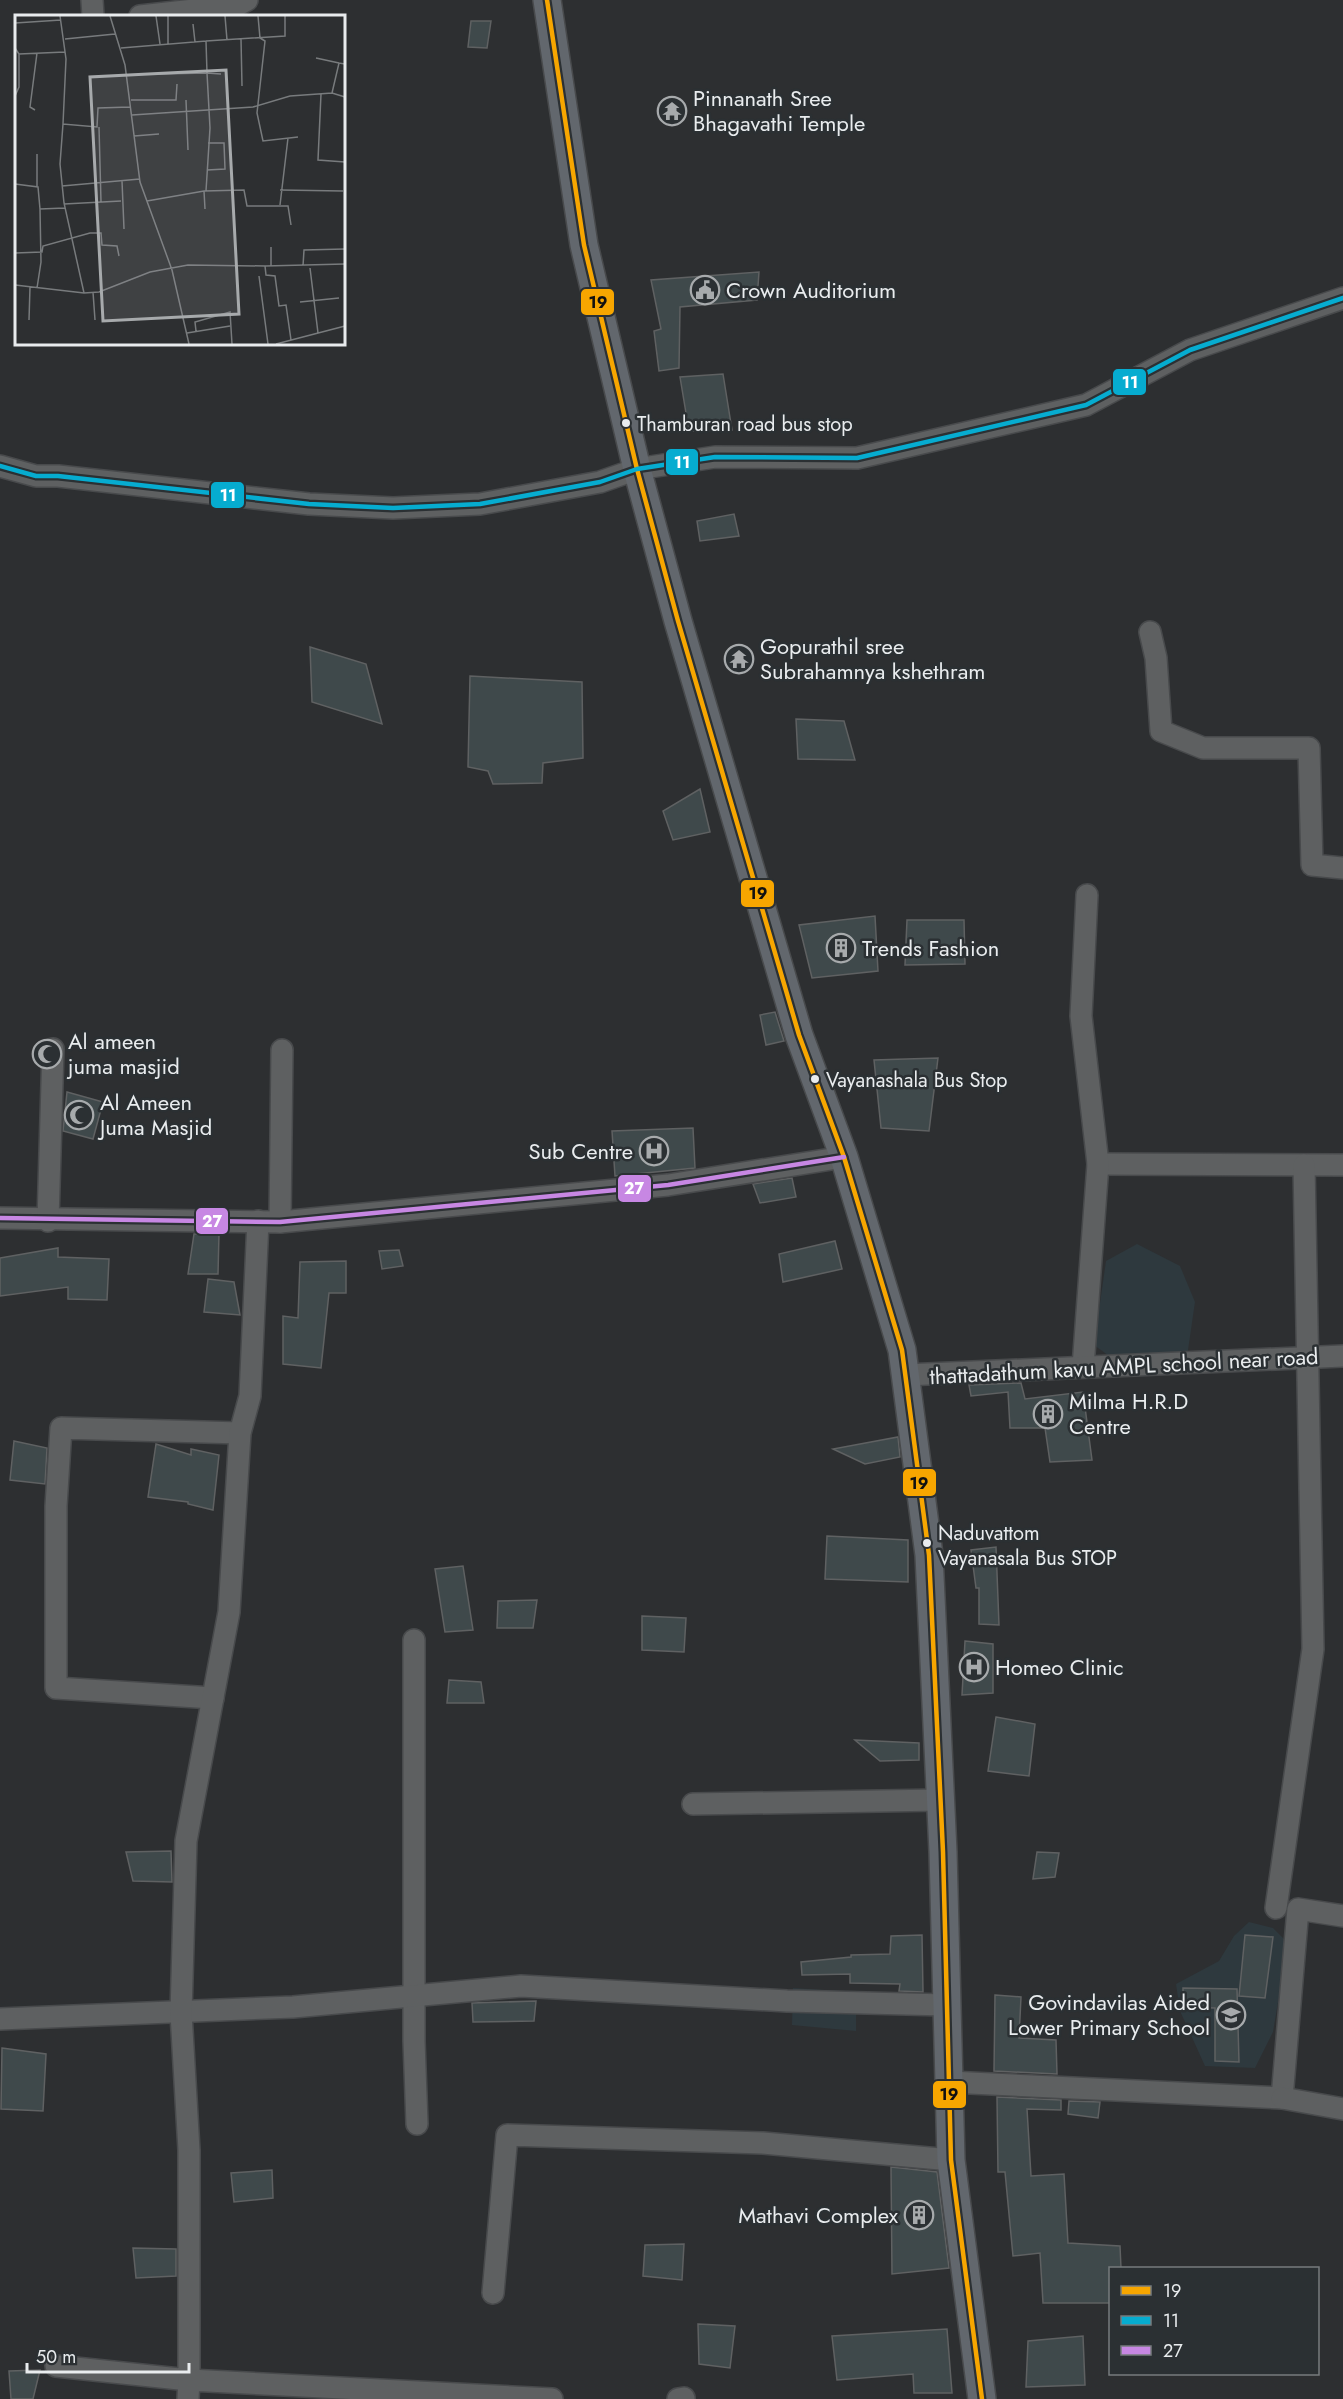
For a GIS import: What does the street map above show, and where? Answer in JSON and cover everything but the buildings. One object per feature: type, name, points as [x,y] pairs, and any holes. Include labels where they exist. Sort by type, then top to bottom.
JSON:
[{"type":"main road","points":[[548,0],[584,245],[637,469],[678,621],[799,1035],[844,1157],[902,1350],[929,1555],[940,1800],[951,2160],[982,2399]]},
{"type":"street","points":[[92,0],[93,15]]},
{"type":"street","points":[[149,15],[238,5],[247,0]]},
{"type":"street","points":[[0,466],[36,476],[58,476],[309,504],[393,508],[480,504],[600,482],[637,469],[715,457],[857,458],[1086,405],[1190,350],[1343,298]]},
{"type":"street","points":[[1150,632],[1156,658],[1161,731],[1203,748],[1309,748],[1312,866],[1343,868]]},
{"type":"street","points":[[1083,1367],[1098,1164],[1081,1016],[1087,895]]},
{"type":"street","points":[[48,1221],[53,1049]]},
{"type":"street","points":[[280,1222],[282,1050]]},
{"type":"street","points":[[0,1218],[48,1221],[280,1222],[668,1185],[844,1157]]},
{"type":"street","points":[[1098,1164],[1343,1165]]},
{"type":"street","points":[[1276,1908],[1313,1649],[1304,1165]]},
{"type":"street","points":[[188,2389],[189,2150],[181,2013],[186,1841],[229,1612],[240,1433],[250,1396],[258,1221]]},
{"type":"street","name":"thattadathum kavu AMPL school near road","points":[[906,1375],[1343,1356]]},
{"type":"street","points":[[213,1698],[56,1688],[56,1506],[60,1428],[240,1433]]},
{"type":"street","points":[[414,1640],[414,1995],[417,2124]]},
{"type":"street","points":[[693,1804],[940,1800]]},
{"type":"street","points":[[1282,2098],[1298,1909],[1343,1916]]},
{"type":"street","points":[[0,2019],[292,2007],[521,1986],[787,2001],[946,2005]]},
{"type":"street","points":[[949,2082],[1282,2098],[1343,2109]]},
{"type":"street","points":[[493,2293],[507,2135],[763,2143],[951,2160]]},
{"type":"street","points":[[56,2366],[188,2389],[552,2399]]},
{"type":"street","points":[[678,2399],[684,2398]]},
{"type":"shaded area","points":[[1137,1244],[1180,1266],[1195,1302],[1186,1364],[1112,1358],[1094,1345],[1106,1261]]},
{"type":"shaded area","points":[[1249,1922],[1273,1928],[1288,1943],[1273,2032],[1255,2068],[1205,2066],[1180,2011],[1176,1984],[1219,1961],[1234,1936]]},
{"type":"shaded area","points":[[793,1988],[856,1992],[856,2031],[792,2025]]},
{"type":"transit line","name":"19","points":[[547,0],[584,245],[637,469],[678,621],[799,1035],[844,1157],[902,1350],[929,1555],[943,1852],[951,2160],[982,2399]]},
{"type":"transit line","name":"11","points":[[0,466],[36,476],[58,476],[309,504],[393,508],[480,504],[600,482],[637,469],[715,457],[857,458],[1086,405],[1190,350],[1343,298]]},
{"type":"transit line","name":"27","points":[[0,1218],[280,1222],[668,1185],[844,1157]]},
{"type":"place","name":"Pinnanath Sree Bhagavathi Temple","points":[[672,111]]},
{"type":"place","name":"Crown Auditorium","points":[[705,290]]},
{"type":"place","name":"Thamburan road bus stop","points":[[626,423]]},
{"type":"place","name":"Gopurathil sree Subrahamnya kshethram","points":[[739,659]]},
{"type":"place","name":"Trends Fashion","points":[[841,948]]},
{"type":"place","name":"Al ameen juma masjid","points":[[47,1054]]},
{"type":"place","name":"Vayanashala Bus Stop","points":[[815,1079]]},
{"type":"place","name":"Al Ameen Juma Masjid","points":[[79,1115]]},
{"type":"place","name":"Sub Centre","points":[[654,1151]]},
{"type":"place","name":"Milma H.R.D Centre","points":[[1048,1414]]},
{"type":"place","name":"Naduvattom Vayanasala Bus STOP","points":[[927,1543]]},
{"type":"place","name":"Homeo Clinic","points":[[974,1667]]},
{"type":"place","name":"Govindavilas Aided Lower Primary School","points":[[1231,2015]]},
{"type":"place","name":"Mathavi Complex","points":[[919,2215]]}]
